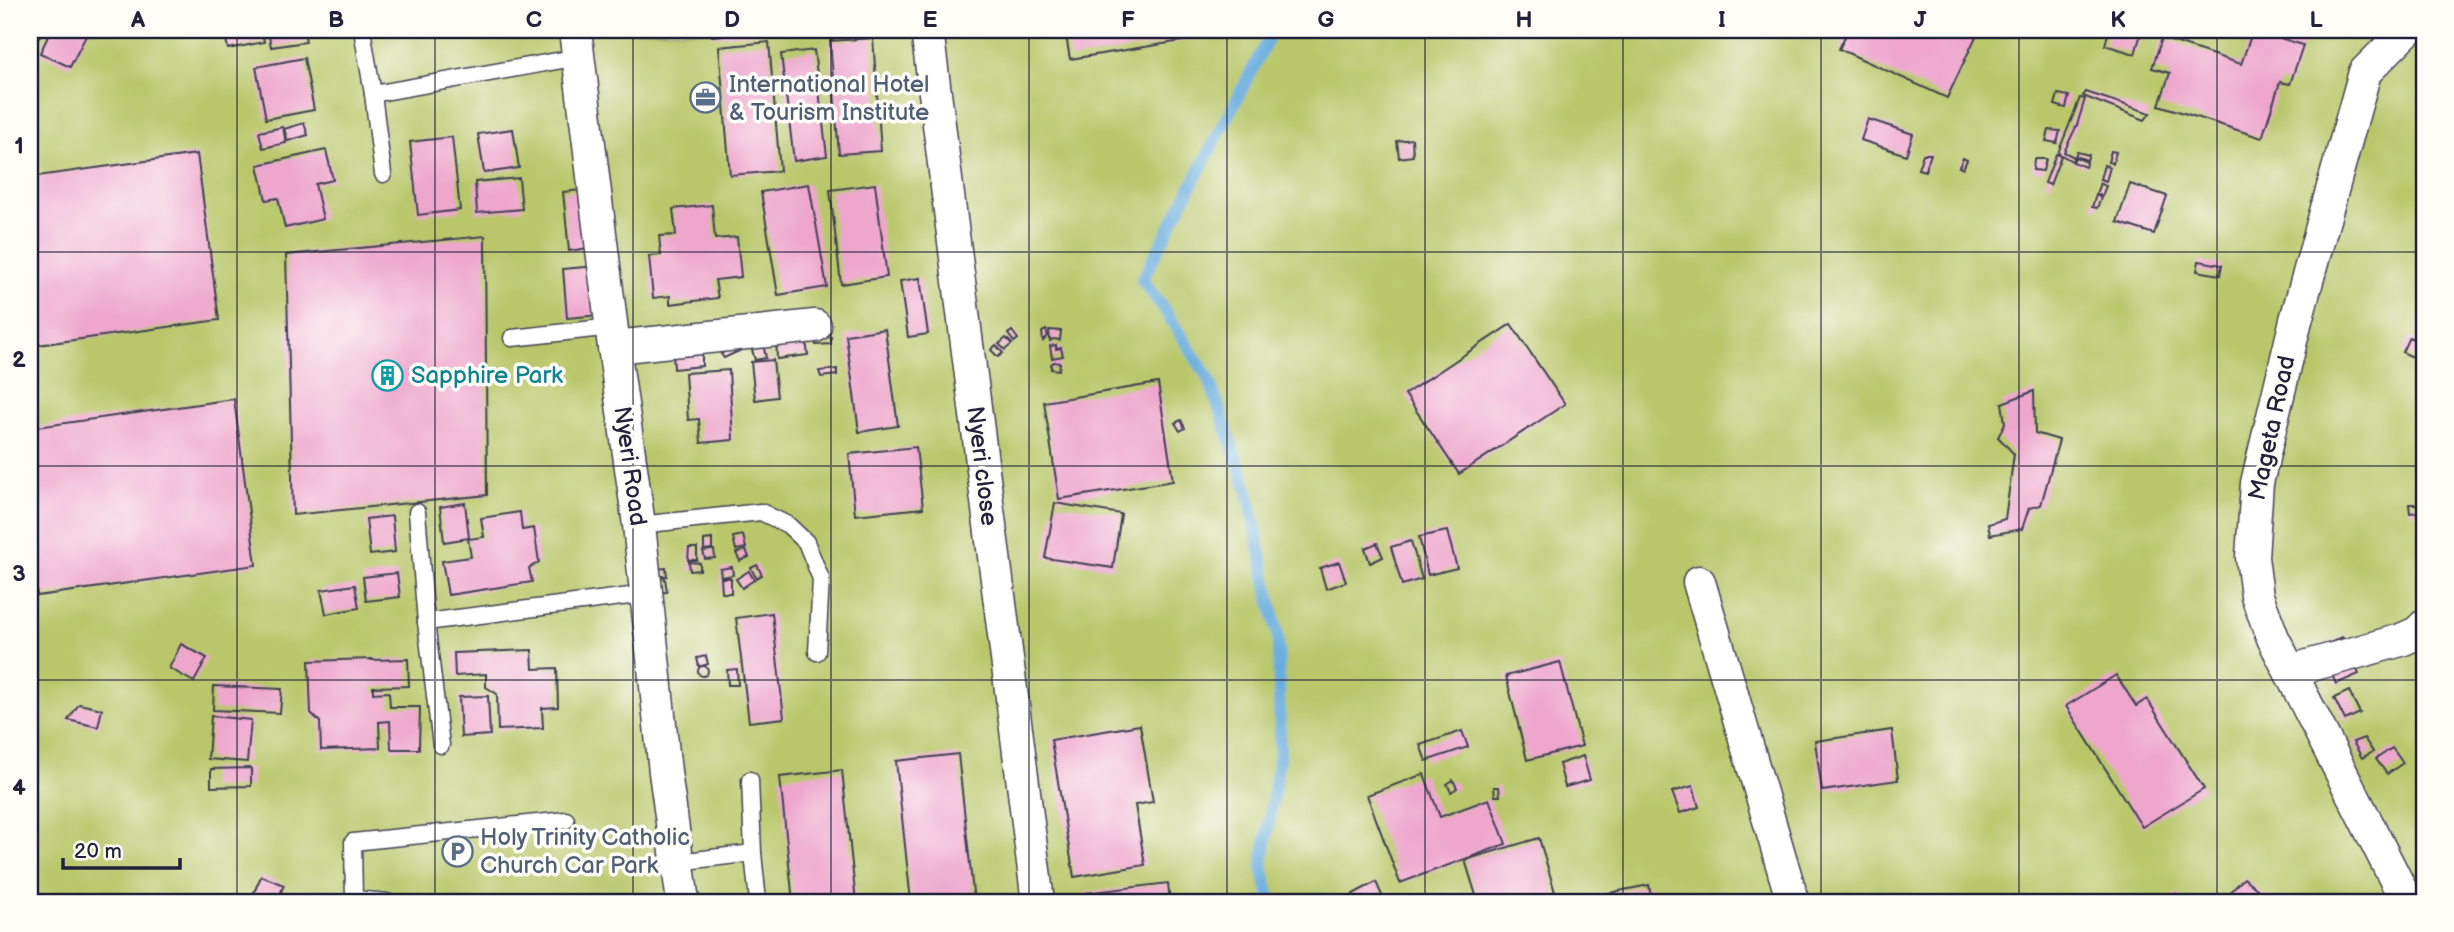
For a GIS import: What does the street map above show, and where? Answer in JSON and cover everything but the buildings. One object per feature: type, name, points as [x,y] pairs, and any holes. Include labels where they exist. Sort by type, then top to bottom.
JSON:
[{"type":"street","name":"Nyeri close","points":[[927,30],[1038,902]]},
{"type":"street","name":"Mageta Road","points":[[2407,30],[2365,72],[2295,320],[2257,483],[2252,557],[2257,596],[2273,638],[2407,902]]},
{"type":"street","name":"Nyeri Road","points":[[577,43],[639,525],[683,902]]},
{"type":"street","points":[[613,337],[815,326]]},
{"type":"street","points":[[1699,582],[1793,902]]},
{"type":"street","points":[[2290,671],[2401,640],[2417,633],[2424,626]]},
{"type":"lane","points":[[362,30],[383,174]]},
{"type":"lane","points":[[373,94],[577,43]]},
{"type":"lane","points":[[512,338],[613,337]]},
{"type":"lane","points":[[417,512],[426,622],[441,745]]},
{"type":"lane","points":[[639,525],[761,512],[788,525],[806,542],[821,579],[817,652]]},
{"type":"lane","points":[[426,622],[645,594]]},
{"type":"lane","points":[[750,780],[758,902]]},
{"type":"lane","points":[[387,902],[355,899],[353,842],[566,820]]},
{"type":"lane","points":[[678,862],[753,853]]},
{"type":"green space","points":[[30,30],[2424,30],[2424,902],[30,902]]},
{"type":"waterway","points":[[1271,902],[1262,867],[1280,751],[1278,636],[1247,489],[1209,379],[1142,280],[1273,30]]},
{"type":"place","name":"International Hotel & Tourism Institute","points":[[706,98]]},
{"type":"place","name":"Sapphire Park","points":[[388,375]]},
{"type":"place","name":"Holy Trinity Catholic Church Car Park","points":[[457,851]]}]
